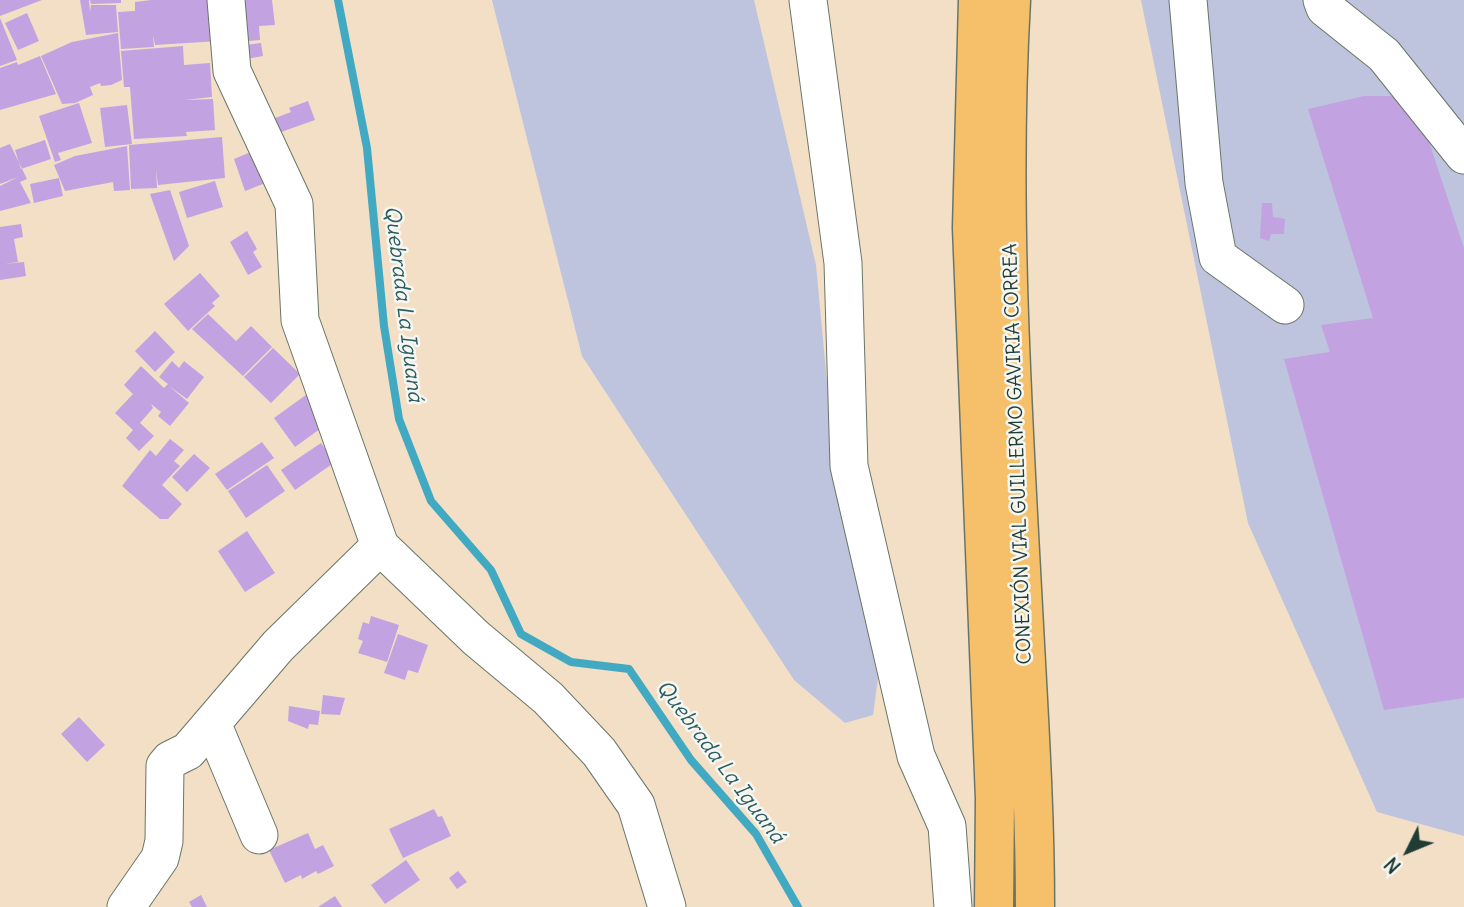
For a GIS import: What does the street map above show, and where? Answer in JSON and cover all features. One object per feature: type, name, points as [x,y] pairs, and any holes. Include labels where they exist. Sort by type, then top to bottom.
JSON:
[{"type":"highway","name":"CONEXIÓN VIAL GUILLERMO GAVIRIA CORREA","points":[[978,0],[972,228],[995,799],[994,907]]},
{"type":"highway","name":"CONEXIÓN VIAL GUILLERMO GAVIRIA CORREA","points":[[1011,0],[1007,110],[1015,463],[1035,839],[1035,907]]},
{"type":"street","points":[[226,0],[232,71],[294,204],[300,320],[380,546],[476,638],[548,698],[599,752],[636,805],[667,907]]},
{"type":"street","points":[[808,0],[843,263],[849,466],[916,756],[947,826],[953,907]]},
{"type":"street","points":[[1188,0],[1204,183],[1218,257],[1285,305]]},
{"type":"street","points":[[1322,0],[1325,8],[1384,55],[1464,156]]},
{"type":"street","points":[[126,907],[160,858],[164,841],[165,766],[170,760],[188,751],[278,646],[380,546]]},
{"type":"street","points":[[212,723],[259,835]]},
{"type":"shaded area","points":[[492,0],[754,0],[816,265],[837,489],[878,678],[873,715],[845,723],[794,680],[582,356]]},
{"type":"shaded area","points":[[1141,0],[1464,0],[1464,836],[1377,812],[1248,523]]},
{"type":"building","points":[[0,0],[42,0],[0,16]]},
{"type":"building","points":[[80,0],[89,0],[90,12],[91,5],[116,5],[118,32],[86,35]]},
{"type":"building","points":[[90,0],[121,0],[121,3],[91,4]]},
{"type":"building","points":[[215,0],[219,41],[155,45],[153,35],[154,47],[121,49],[118,12],[135,11],[135,2]]},
{"type":"building","points":[[232,0],[272,0],[275,25],[259,26],[260,40],[237,42]]},
{"type":"building","points":[[27,13],[39,41],[18,50],[5,23]]},
{"type":"building","points":[[0,18],[17,60],[0,66]]},
{"type":"building","points":[[118,33],[122,80],[111,85],[101,86],[100,83],[90,87],[93,95],[75,103],[62,104],[41,56],[72,42]]},
{"type":"building","points":[[261,43],[263,56],[240,60],[238,46]]},
{"type":"building","points":[[183,46],[184,65],[210,63],[212,97],[184,100],[213,99],[215,130],[186,132],[187,136],[134,139],[130,87],[124,87],[121,51]]},
{"type":"building","points":[[40,56],[56,94],[0,110],[0,68],[17,62],[18,65]]},
{"type":"building","points":[[1364,96],[1414,96],[1464,248],[1464,698],[1384,710],[1284,359],[1330,352],[1321,325],[1373,318],[1308,109]]},
{"type":"building","points":[[308,101],[315,120],[267,137],[262,123],[291,112],[289,108]]},
{"type":"building","points":[[79,103],[92,143],[58,153],[61,160],[55,162],[39,116]]},
{"type":"building","points":[[127,105],[132,144],[105,147],[100,108]]},
{"type":"building","points":[[222,137],[225,178],[158,185],[156,170],[157,188],[131,189],[129,145]]},
{"type":"building","points":[[45,140],[51,159],[21,169],[15,150]]},
{"type":"building","points":[[10,144],[27,179],[20,182],[31,203],[0,211],[0,186],[18,177],[0,184],[0,148]]},
{"type":"building","points":[[127,146],[130,190],[114,191],[113,182],[65,191],[54,165],[75,156]]},
{"type":"building","points":[[258,149],[273,180],[245,191],[234,159]]},
{"type":"building","points":[[59,178],[63,196],[34,203],[30,184]]},
{"type":"building","points":[[215,181],[223,207],[187,218],[179,192]]},
{"type":"building","points":[[170,190],[189,246],[174,261],[150,194]]},
{"type":"building","points":[[1262,203],[1272,203],[1273,217],[1285,219],[1284,234],[1271,234],[1269,241],[1260,238]]},
{"type":"building","points":[[21,224],[23,237],[14,239],[18,262],[4,264],[24,262],[26,276],[0,280],[0,227]]},
{"type":"building","points":[[247,231],[257,249],[253,252],[262,267],[248,275],[230,242]]},
{"type":"building","points":[[200,273],[220,296],[212,303],[215,306],[188,331],[164,304]]},
{"type":"building","points":[[208,314],[236,341],[251,326],[272,347],[243,376],[192,329]]},
{"type":"building","points":[[155,331],[175,352],[155,372],[135,351]]},
{"type":"building","points":[[273,348],[300,374],[271,403],[244,377]]},
{"type":"building","points":[[172,361],[179,368],[184,361],[204,377],[187,399],[169,386],[189,403],[170,426],[158,416],[161,412],[151,404],[153,408],[140,423],[154,436],[139,451],[126,438],[133,430],[115,413],[133,394],[124,385],[141,366],[164,388],[168,384],[159,377]]},
{"type":"building","points":[[310,392],[331,421],[295,447],[274,418]]},
{"type":"building","points":[[170,439],[184,450],[174,461],[180,466],[162,485],[182,504],[168,519],[160,519],[122,486],[150,450],[156,456]]},
{"type":"building","points":[[262,442],[274,458],[227,490],[215,474]]},
{"type":"building","points":[[321,443],[335,462],[295,490],[281,470]]},
{"type":"building","points":[[194,454],[210,468],[187,492],[172,477]]},
{"type":"building","points":[[267,465],[285,491],[246,518],[228,491]]},
{"type":"building","points":[[247,531],[275,573],[245,592],[218,551]]},
{"type":"building","points":[[371,616],[399,625],[387,662],[358,653],[363,641],[358,639],[363,622],[369,624]]},
{"type":"building","points":[[398,634],[428,645],[418,673],[408,670],[405,680],[384,673]]},
{"type":"building","points":[[323,695],[345,698],[340,715],[321,714]]},
{"type":"building","points":[[289,706],[320,711],[318,725],[309,724],[308,729],[288,721]]},
{"type":"building","points":[[79,717],[105,745],[87,762],[61,734]]},
{"type":"building","points":[[434,809],[438,817],[442,816],[451,836],[403,858],[389,829]]},
{"type":"building","points":[[308,833],[315,849],[323,845],[334,866],[318,874],[316,871],[302,879],[301,875],[285,883],[269,850]]},
{"type":"building","points":[[406,860],[420,880],[385,904],[371,885]]},
{"type":"building","points":[[458,871],[467,882],[457,889],[449,878]]},
{"type":"building","points":[[201,895],[207,907],[192,907],[189,902]]},
{"type":"building","points":[[335,896],[342,907],[318,907]]},
{"type":"waterway","name":"Quebrada La Iguaná","points":[[338,0],[367,148],[384,326],[399,419],[431,501],[491,570],[521,634],[571,662],[629,669],[691,760],[756,834],[798,907]]}]
